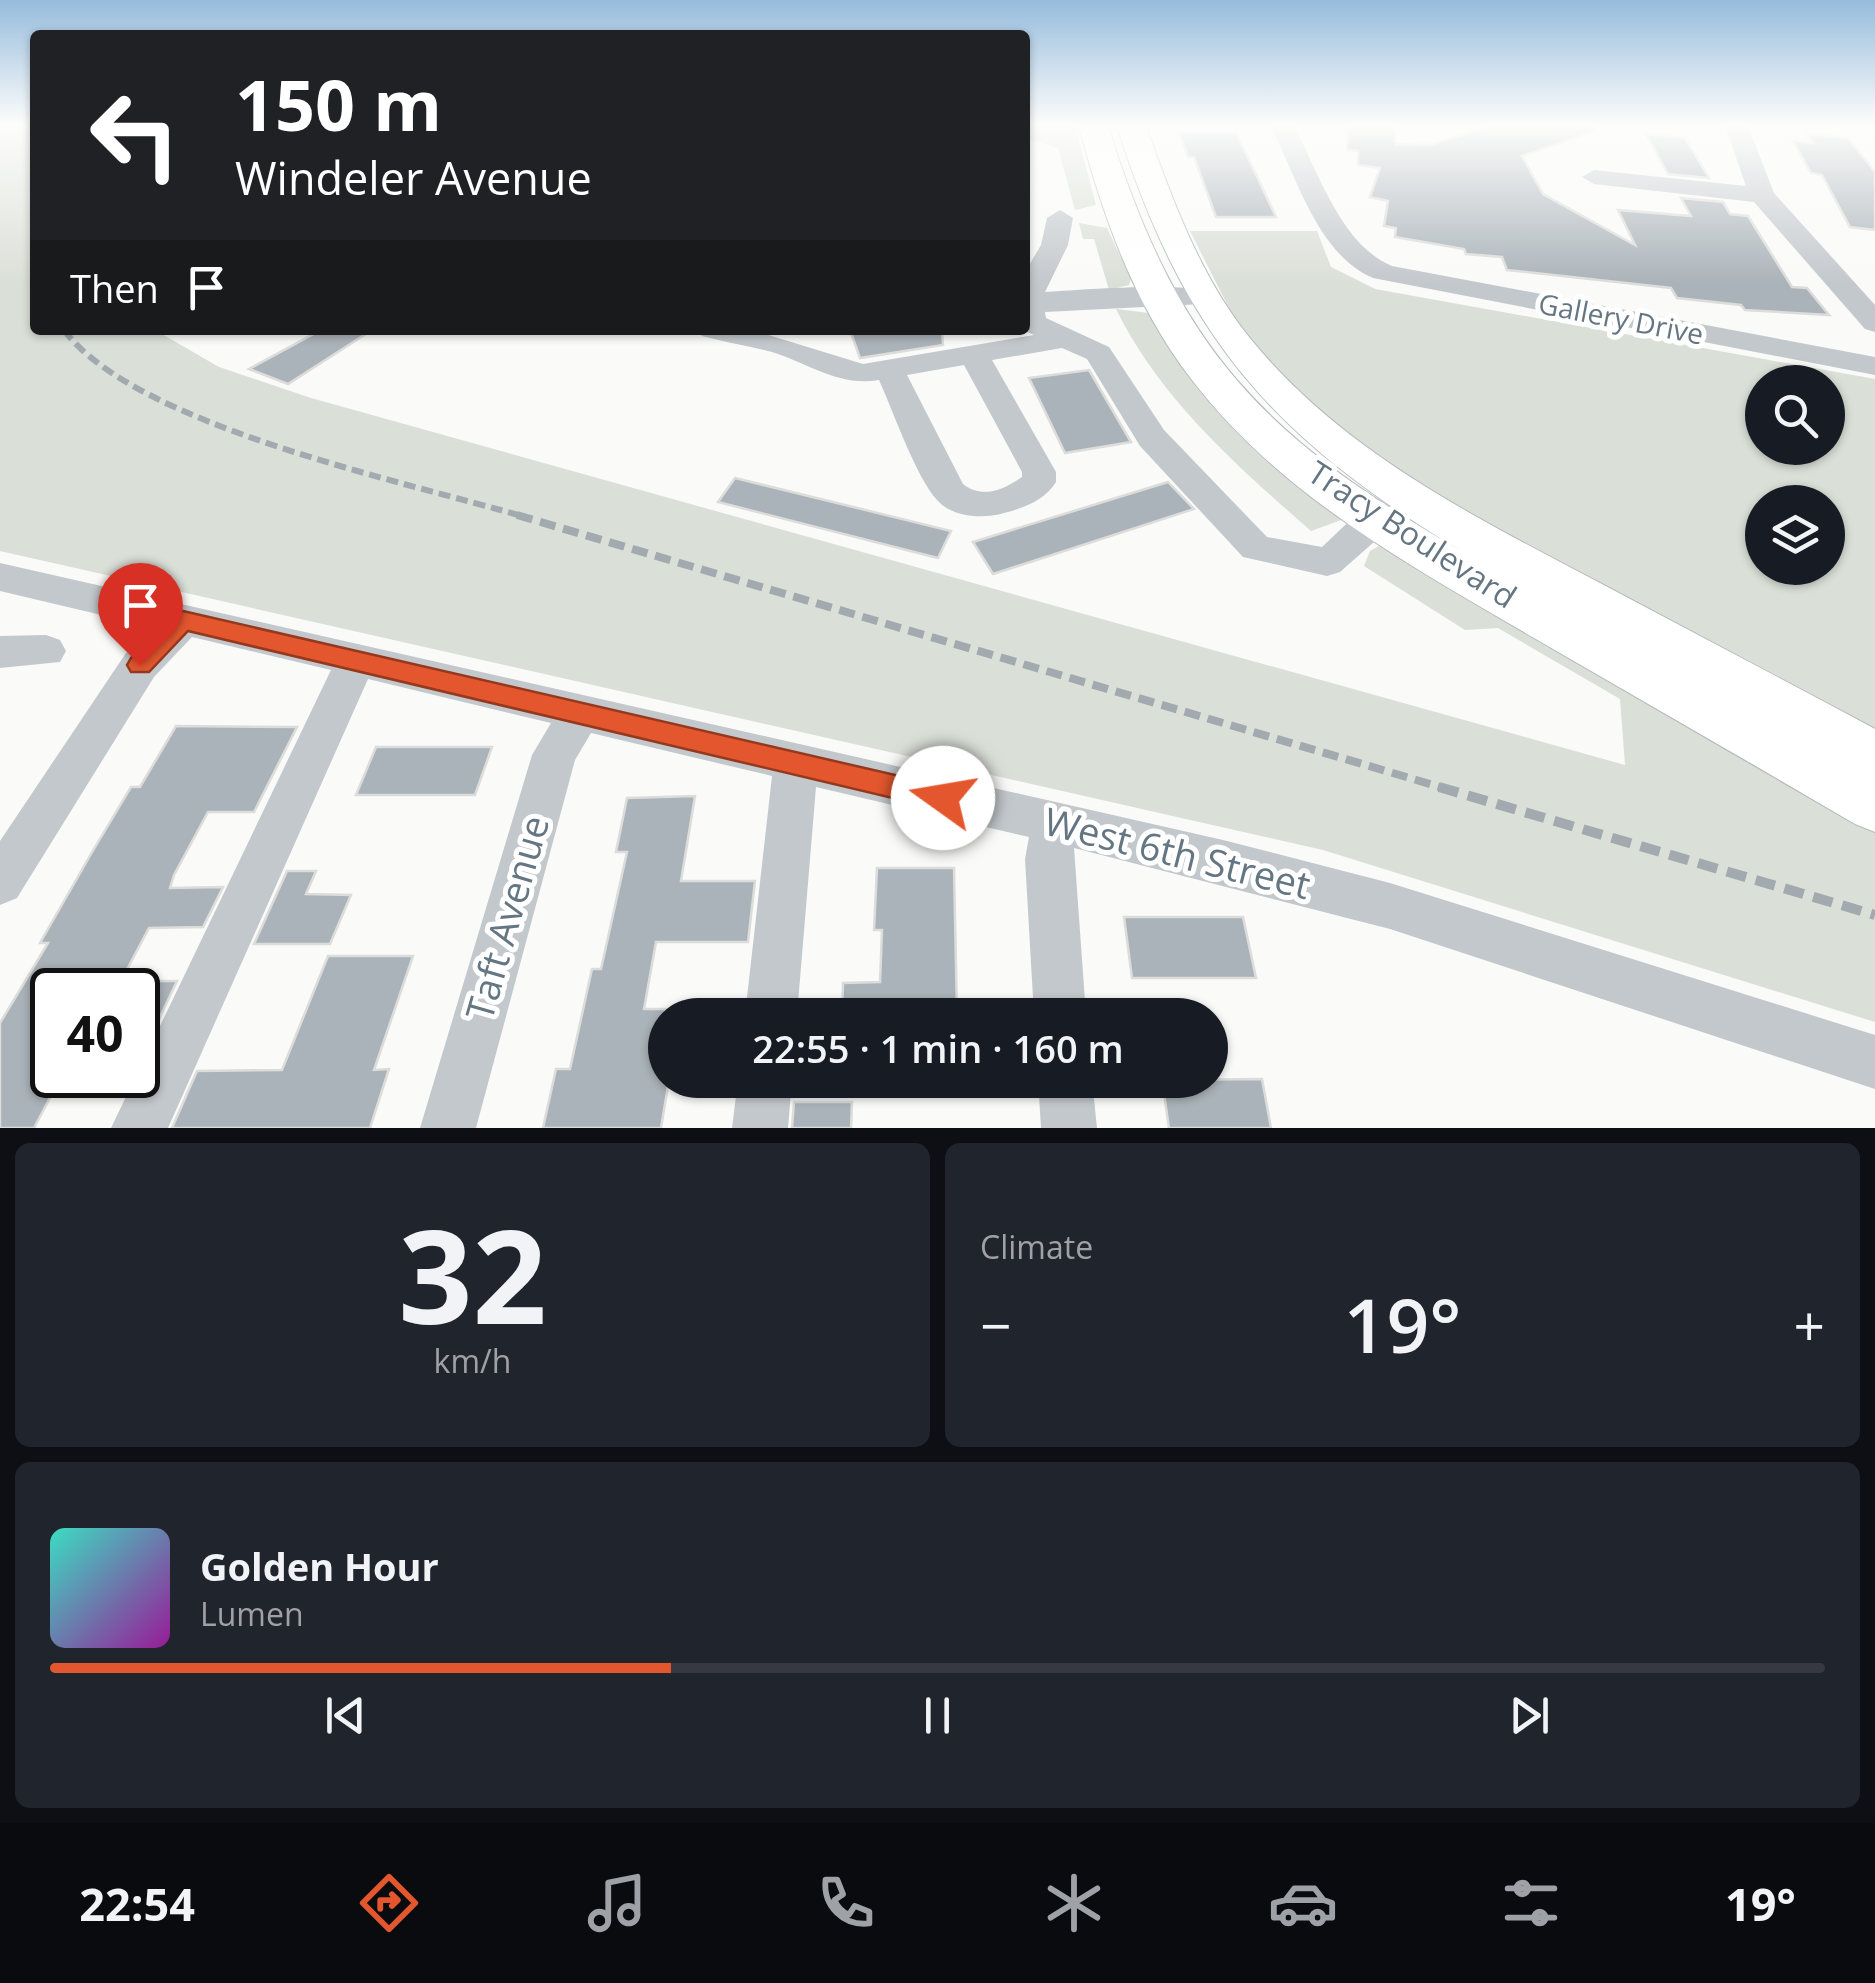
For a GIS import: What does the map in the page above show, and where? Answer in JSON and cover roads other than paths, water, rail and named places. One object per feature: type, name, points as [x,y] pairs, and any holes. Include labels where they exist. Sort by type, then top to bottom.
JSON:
[{"type":"main road","name":"Tracy Boulevard","points":[[1108,179],[1115,201],[1180,297]]},
{"type":"main road","name":"Tracy Boulevard","points":[[1149,179],[1164,218],[1193,354],[1238,407],[1304,466],[1875,757]]},
{"type":"main road","name":"Tracy Boulevard","points":[[1391,507],[1475,580],[1875,806]]},
{"type":"street","name":"Gallery Drive","points":[[1309,179],[1342,241],[1352,256],[1369,268],[1400,278],[1875,366]]},
{"type":"street","points":[[1609,179],[1762,195]]},
{"type":"street","points":[[1756,179],[1762,195],[1875,323]]},
{"type":"street","points":[[1030,289],[1057,238],[1060,218]]},
{"type":"street","points":[[1030,302],[1119,294],[1180,297]]},
{"type":"street","points":[[1030,315],[1032,323],[1062,340],[1098,353],[1152,438],[1256,548],[1326,562],[1343,552],[1391,507]]},
{"type":"street","points":[[734,335],[784,346],[838,368],[890,371],[1062,340]]},
{"type":"street","points":[[890,371],[949,491],[965,506],[977,507],[1031,489],[1039,482],[1039,472],[974,356]]},
{"type":"street","name":"West 6th Street","points":[[0,577],[1390,906],[1875,1062]]},
{"type":"street","points":[[0,882],[140,665],[183,620]]},
{"type":"street","points":[[0,652],[46,651]]},
{"type":"street","points":[[138,1128],[356,660]]},
{"type":"street","name":"Taft Avenue","points":[[448,1128],[554,755],[580,714]]},
{"type":"street","points":[[773,998],[796,763]]},
{"type":"street","points":[[1054,824],[1049,859],[1059,998]]},
{"type":"street","points":[[760,1128],[763,1098]]},
{"type":"street","points":[[1066,1098],[1069,1128]]},
{"type":"railway","points":[[69,335],[99,364],[149,395],[210,422],[346,468],[525,517]]},
{"type":"railway","points":[[517,515],[1447,789]]},
{"type":"railway","points":[[1439,787],[1875,915]]}]
